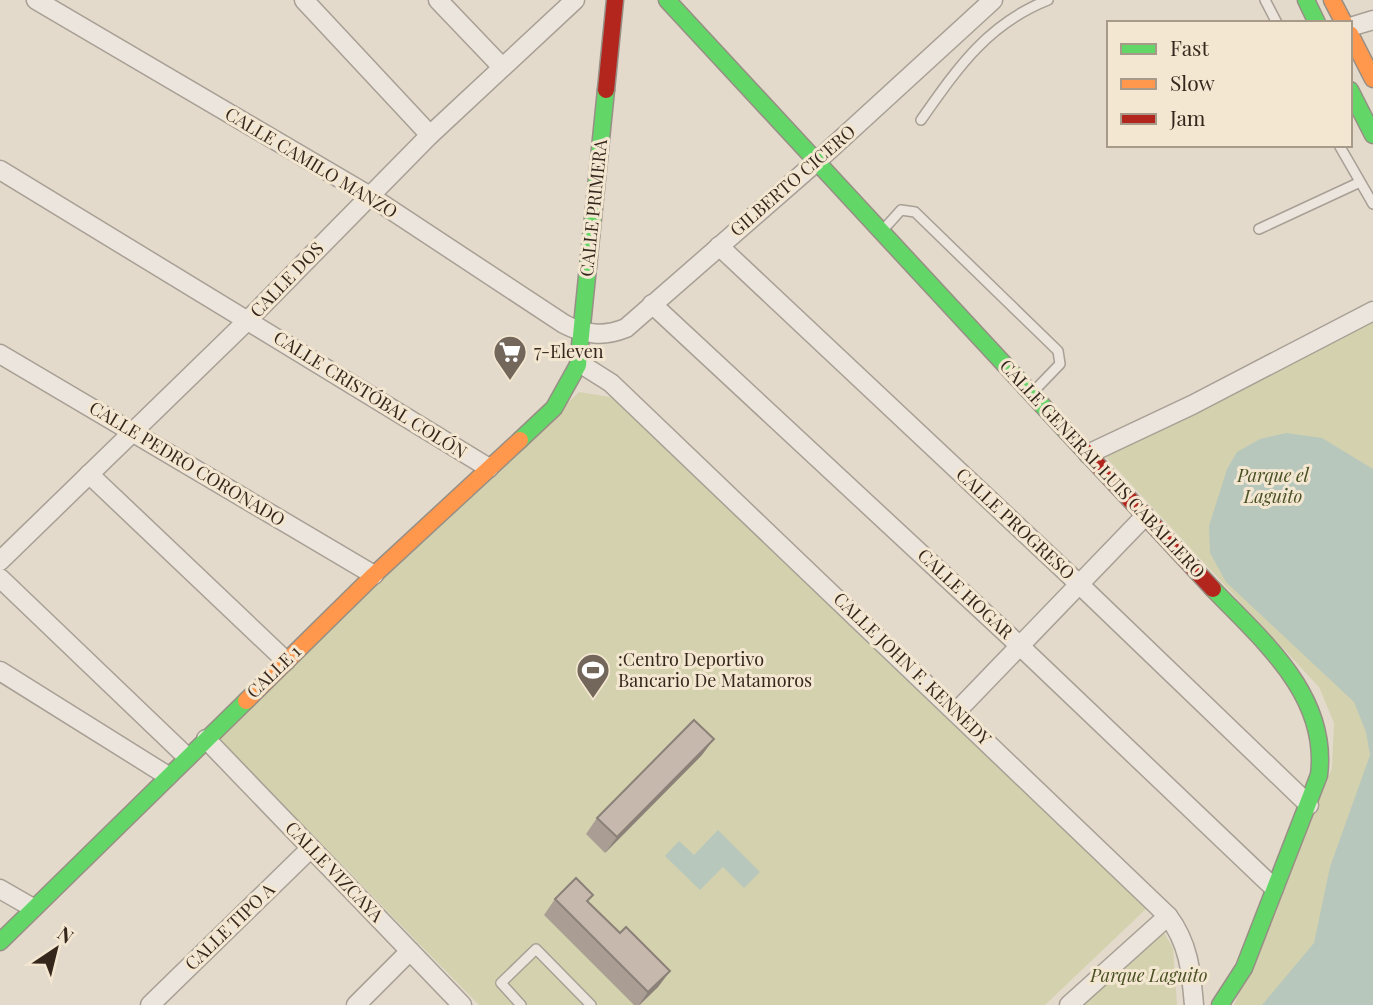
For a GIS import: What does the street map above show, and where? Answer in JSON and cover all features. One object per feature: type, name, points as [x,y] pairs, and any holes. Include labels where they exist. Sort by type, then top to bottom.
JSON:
[{"type":"street","name":"CALLE CAMILO MANZO","points":[[36,0],[370,196],[581,333]]},
{"type":"street","points":[[304,0],[430,135]]},
{"type":"street","points":[[438,0],[502,67]]},
{"type":"street","name":"CALLE DOS","points":[[0,561],[248,320],[430,135],[575,0]]},
{"type":"street","name":"CALLE PRIMERA","points":[[581,364],[581,333],[615,0]]},
{"type":"street","name":"CALLE GENERAL LUIS CABALLERO","points":[[667,0],[815,163],[1282,661],[1307,696],[1315,717],[1321,753],[1319,775],[1244,968],[1220,1005]]},
{"type":"street","name":"GILBERTO CICERO","points":[[581,333],[611,334],[626,328],[815,163],[993,0]]},
{"type":"street","points":[[1306,0],[1316,21]]},
{"type":"street","points":[[1332,0],[1343,21]]},
{"type":"street","points":[[1352,26],[1373,20]]},
{"type":"street","points":[[1352,38],[1373,79]]},
{"type":"street","points":[[1352,94],[1373,135]]},
{"type":"street","name":"CALLE CRISTÓBAL COLÓN","points":[[0,170],[489,468]]},
{"type":"street","name":"CALLE PROGRESO","points":[[719,246],[1079,584],[1309,805]]},
{"type":"street","name":"CALLE HOGAR","points":[[652,304],[1020,646],[1274,888]]},
{"type":"street","points":[[1088,454],[1192,405],[1373,311]]},
{"type":"street","name":"CALLE PEDRO CORONADO","points":[[0,354],[374,575]]},
{"type":"street","name":"CALLE 1","points":[[0,942],[374,575],[554,408],[581,364]]},
{"type":"street","name":"CALLE JOHN F. KENNEDY","points":[[581,364],[611,383],[957,711],[1168,916],[1178,929],[1189,957],[1194,1005]]},
{"type":"street","points":[[89,474],[286,661]]},
{"type":"street","points":[[957,711],[1145,516]]},
{"type":"street","points":[[0,578],[187,757]]},
{"type":"street","points":[[0,671],[168,776]]},
{"type":"street","name":"CALLE VIZCAYA","points":[[206,739],[462,1005]]},
{"type":"street","name":"CALLE TIPO A","points":[[149,1005],[312,848]]},
{"type":"street","points":[[0,889],[33,908]]},
{"type":"street","points":[[1069,1005],[1168,916]]},
{"type":"street","points":[[356,1005],[410,951]]},
{"type":"lane","points":[[921,120],[965,57],[996,30],[1032,6],[1048,0]]},
{"type":"lane","points":[[1265,0],[1275,21]]},
{"type":"lane","points":[[1340,147],[1358,183],[1373,204]]},
{"type":"lane","points":[[1259,229],[1358,183]]},
{"type":"lane","points":[[880,232],[901,210],[915,212],[1058,351],[1060,364],[1031,393]]},
{"type":"lane","points":[[522,1005],[501,983],[536,950],[592,1005]]},
{"type":"green space","name":"Parque el Laguito","points":[[1373,318],[1373,1005],[1234,1005],[1332,768],[1334,723],[1319,687],[1103,454],[1191,416]]},
{"type":"green space","name":":Centro Deportivo Bancario De Matamoros","points":[[579,392],[616,398],[1148,907],[1045,1005],[479,1005],[216,736]]},
{"type":"green space","name":"Parque Laguito","points":[[1163,931],[1173,948],[1177,1005],[1076,1005]]},
{"type":"shaded area","points":[[1286,433],[1322,438],[1373,469],[1373,1005],[1262,1005],[1314,943],[1330,867],[1370,755],[1366,732],[1354,702],[1226,582],[1210,553],[1209,526],[1227,469],[1237,452],[1260,439]]},
{"type":"shaded area","points":[[718,830],[760,872],[744,888],[723,867],[700,890],[665,856],[679,841],[694,855]]},
{"type":"building","points":[[694,720],[714,739],[617,837],[597,818]]},
{"type":"building","points":[[576,878],[593,895],[587,901],[620,933],[626,927],[670,971],[648,992],[555,899]]},
{"type":"traffic: fast","points":[[667,0],[1067,432]]},
{"type":"traffic: fast","points":[[1306,0],[1316,21]]},
{"type":"traffic: fast","points":[[520,440],[554,408],[578,365],[606,90]]},
{"type":"traffic: fast","points":[[1352,94],[1373,135]]},
{"type":"traffic: fast","points":[[1213,589],[1271,650],[1288,672],[1303,695],[1314,720],[1319,746],[1319,775],[1244,968],[1220,1005]]},
{"type":"traffic: fast","points":[[0,942],[246,701]]},
{"type":"traffic: slow","points":[[1332,0],[1343,21]]},
{"type":"traffic: slow","points":[[1352,38],[1373,79]]},
{"type":"traffic: slow","points":[[246,701],[374,575],[520,440]]},
{"type":"traffic: jam","points":[[606,90],[615,0]]},
{"type":"traffic: jam","points":[[1067,432],[1213,589]]},
{"type":"place","name":"7-Eleven","points":[[510,382]]},
{"type":"place","name":":Centro Deportivo Bancario De Matamoros","points":[[593,700]]}]
